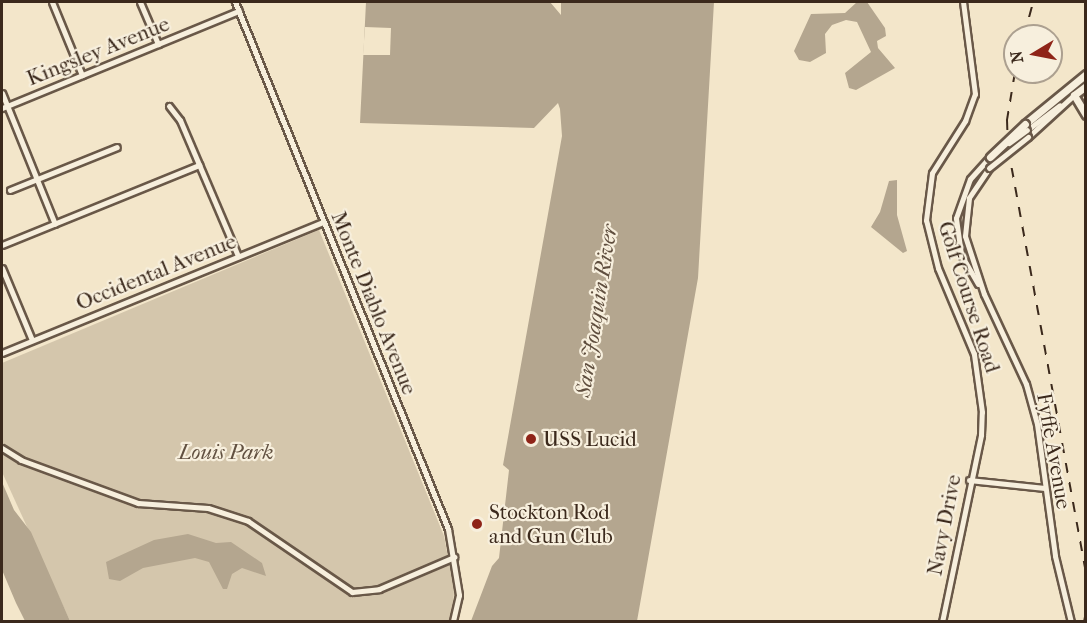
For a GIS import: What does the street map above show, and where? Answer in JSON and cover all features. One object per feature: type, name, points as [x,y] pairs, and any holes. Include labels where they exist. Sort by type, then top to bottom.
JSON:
[{"type":"street","points":[[52,2],[82,75]]},
{"type":"street","points":[[140,2],[158,44]]},
{"type":"street","name":"Monte Diablo Avenue","points":[[236,2],[438,502],[454,557],[459,599],[453,621]]},
{"type":"street","name":"Golf Course Road","points":[[963,2],[975,94],[964,121],[932,173],[926,220],[938,268],[977,366],[981,435]]},
{"type":"street","name":"Kingsley Avenue","points":[[4,107],[239,11]]},
{"type":"street","points":[[989,158],[1086,74]]},
{"type":"street","points":[[1026,127],[1086,86]]},
{"type":"street","points":[[2,93],[4,107],[56,224]]},
{"type":"street","points":[[1074,95],[1086,115]]},
{"type":"street","name":"Fyffe Avenue","points":[[984,294],[967,247],[964,224],[969,198],[989,168],[1028,137],[1074,95]]},
{"type":"street","points":[[169,106],[180,120],[238,256]]},
{"type":"street","points":[[10,190],[117,147]]},
{"type":"street","name":"Fyffe Avenue","points":[[989,158],[970,179],[956,218],[961,254],[984,294],[1026,384],[1037,424],[1045,488],[1071,621]]},
{"type":"street","points":[[2,245],[199,165]]},
{"type":"street","name":"Occidental Avenue","points":[[2,353],[323,222]]},
{"type":"street","points":[[2,268],[32,340]]},
{"type":"street","name":"Navy Drive","points":[[942,621],[969,480],[981,435]]},
{"type":"street","points":[[2,448],[21,460],[138,503],[208,507],[248,521],[352,592],[379,589],[454,557]]},
{"type":"street","points":[[969,480],[1045,488]]},
{"type":"green space","name":"Louis Park","points":[[319,230],[444,536],[454,590],[452,621],[70,621],[2,472],[2,363]]},
{"type":"water","name":"San Joaquin River","points":[[366,2],[550,2],[561,15],[561,2],[714,2],[698,278],[637,621],[471,621],[492,566],[499,558],[509,470],[503,465],[562,136],[560,109],[558,103],[534,128],[360,123]]},
{"type":"water","points":[[857,2],[867,2],[885,28],[886,36],[877,41],[878,48],[895,68],[856,90],[849,88],[845,73],[871,52],[857,22],[846,20],[832,25],[825,34],[826,53],[810,62],[799,60],[794,51],[811,14],[845,13]]},
{"type":"water","points":[[897,180],[897,215],[907,251],[903,253],[871,227],[880,212],[889,181]]},
{"type":"water","points":[[2,482],[14,510],[31,532],[70,621],[25,621],[16,603],[2,570]]},
{"type":"water","points":[[188,534],[216,543],[231,542],[262,563],[266,576],[242,568],[232,574],[227,589],[223,589],[209,562],[195,558],[143,568],[120,581],[109,579],[106,562],[154,540]]},
{"type":"pier","points":[[365,27],[391,28],[390,55],[363,55]]},
{"type":"railway","points":[[1027,24],[1033,2]]},
{"type":"railway","points":[[1013,84],[1007,120],[1008,148],[1086,571]]},
{"type":"railway","points":[[1084,622],[1086,612]]},
{"type":"place","name":"USS Lucid","points":[[531,439]]},
{"type":"place","name":"Stockton Rod and Gun Club","points":[[477,524]]}]
